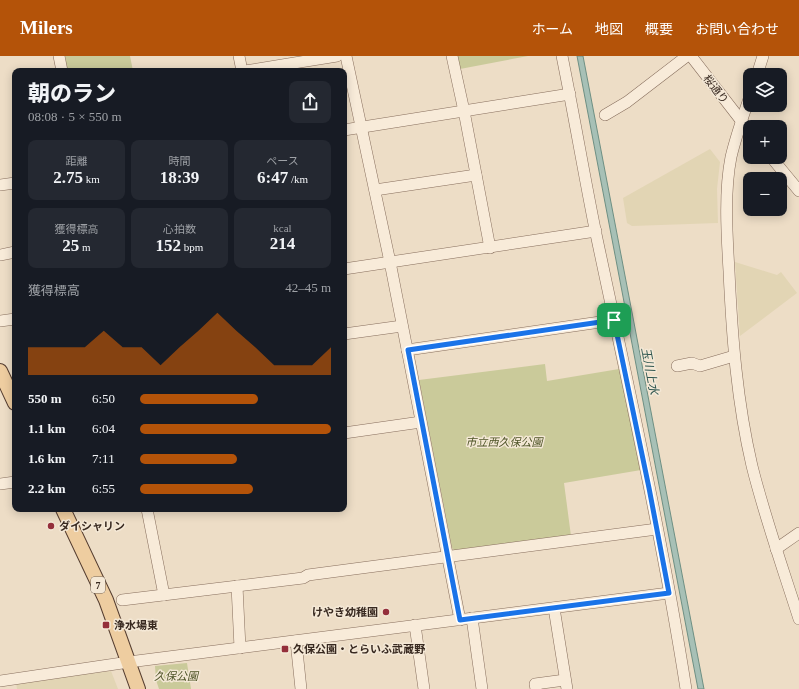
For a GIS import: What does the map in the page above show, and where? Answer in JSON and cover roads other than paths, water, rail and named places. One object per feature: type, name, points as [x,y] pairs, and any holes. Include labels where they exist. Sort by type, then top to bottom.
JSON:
[{"type":"main road","points":[[0,371],[12,397]]},
{"type":"main road","name":"7","points":[[64,512],[106,600],[138,689]]},
{"type":"street","points":[[59,56],[61,68]]},
{"type":"street","points":[[239,56],[241,68]]},
{"type":"street","points":[[263,68],[337,56]]},
{"type":"street","points":[[346,56],[408,350],[460,620]]},
{"type":"street","points":[[452,56],[490,248]]},
{"type":"street","points":[[562,56],[596,232],[657,529],[686,689]]},
{"type":"street","points":[[605,115],[627,102],[687,56]]},
{"type":"street","name":"桜通り","points":[[691,56],[742,122]]},
{"type":"street","points":[[759,68],[763,56]]},
{"type":"street","points":[[347,130],[570,94]]},
{"type":"street","points":[[745,112],[732,156],[728,180],[727,246],[734,356],[743,419],[752,466],[776,549],[799,619]]},
{"type":"street","points":[[777,164],[799,191]]},
{"type":"street","points":[[375,190],[476,174]]},
{"type":"street","points":[[0,185],[12,183]]},
{"type":"street","points":[[347,269],[596,232]]},
{"type":"street","points":[[0,255],[12,253]]},
{"type":"street","points":[[0,321],[12,319]]},
{"type":"street","points":[[408,350],[614,320]]},
{"type":"street","points":[[347,334],[402,326]]},
{"type":"street","points":[[677,366],[692,363],[700,366],[734,356]]},
{"type":"street","points":[[347,433],[421,422]]},
{"type":"street","points":[[0,484],[12,482]]},
{"type":"street","points":[[148,512],[164,595]]},
{"type":"street","points":[[122,600],[303,578],[308,575],[657,529]]},
{"type":"street","points":[[776,549],[799,533]]},
{"type":"street","points":[[237,586],[240,648]]},
{"type":"street","points":[[0,681],[129,662],[669,593]]},
{"type":"street","points":[[536,689],[535,684],[566,685],[554,608]]},
{"type":"street","points":[[472,618],[482,689]]},
{"type":"street","points":[[415,625],[424,689]]},
{"type":"street","points":[[296,641],[301,689]]},
{"type":"place","name":"ダイシャリン","points":[[51,526]]},
{"type":"place","name":"けやき幼稚園","points":[[386,612]]},
{"type":"place","name":"浄水場東","points":[[106,625]]},
{"type":"place","name":"久保公園・とらいふ武蔵野","points":[[285,649]]},
{"type":"water label","name":"玉川上水","points":[[650,371]]},
{"type":"park label","name":"市立西久保公園","points":[[504,442]]},
{"type":"park label","name":"久保公園","points":[[176,676]]}]
